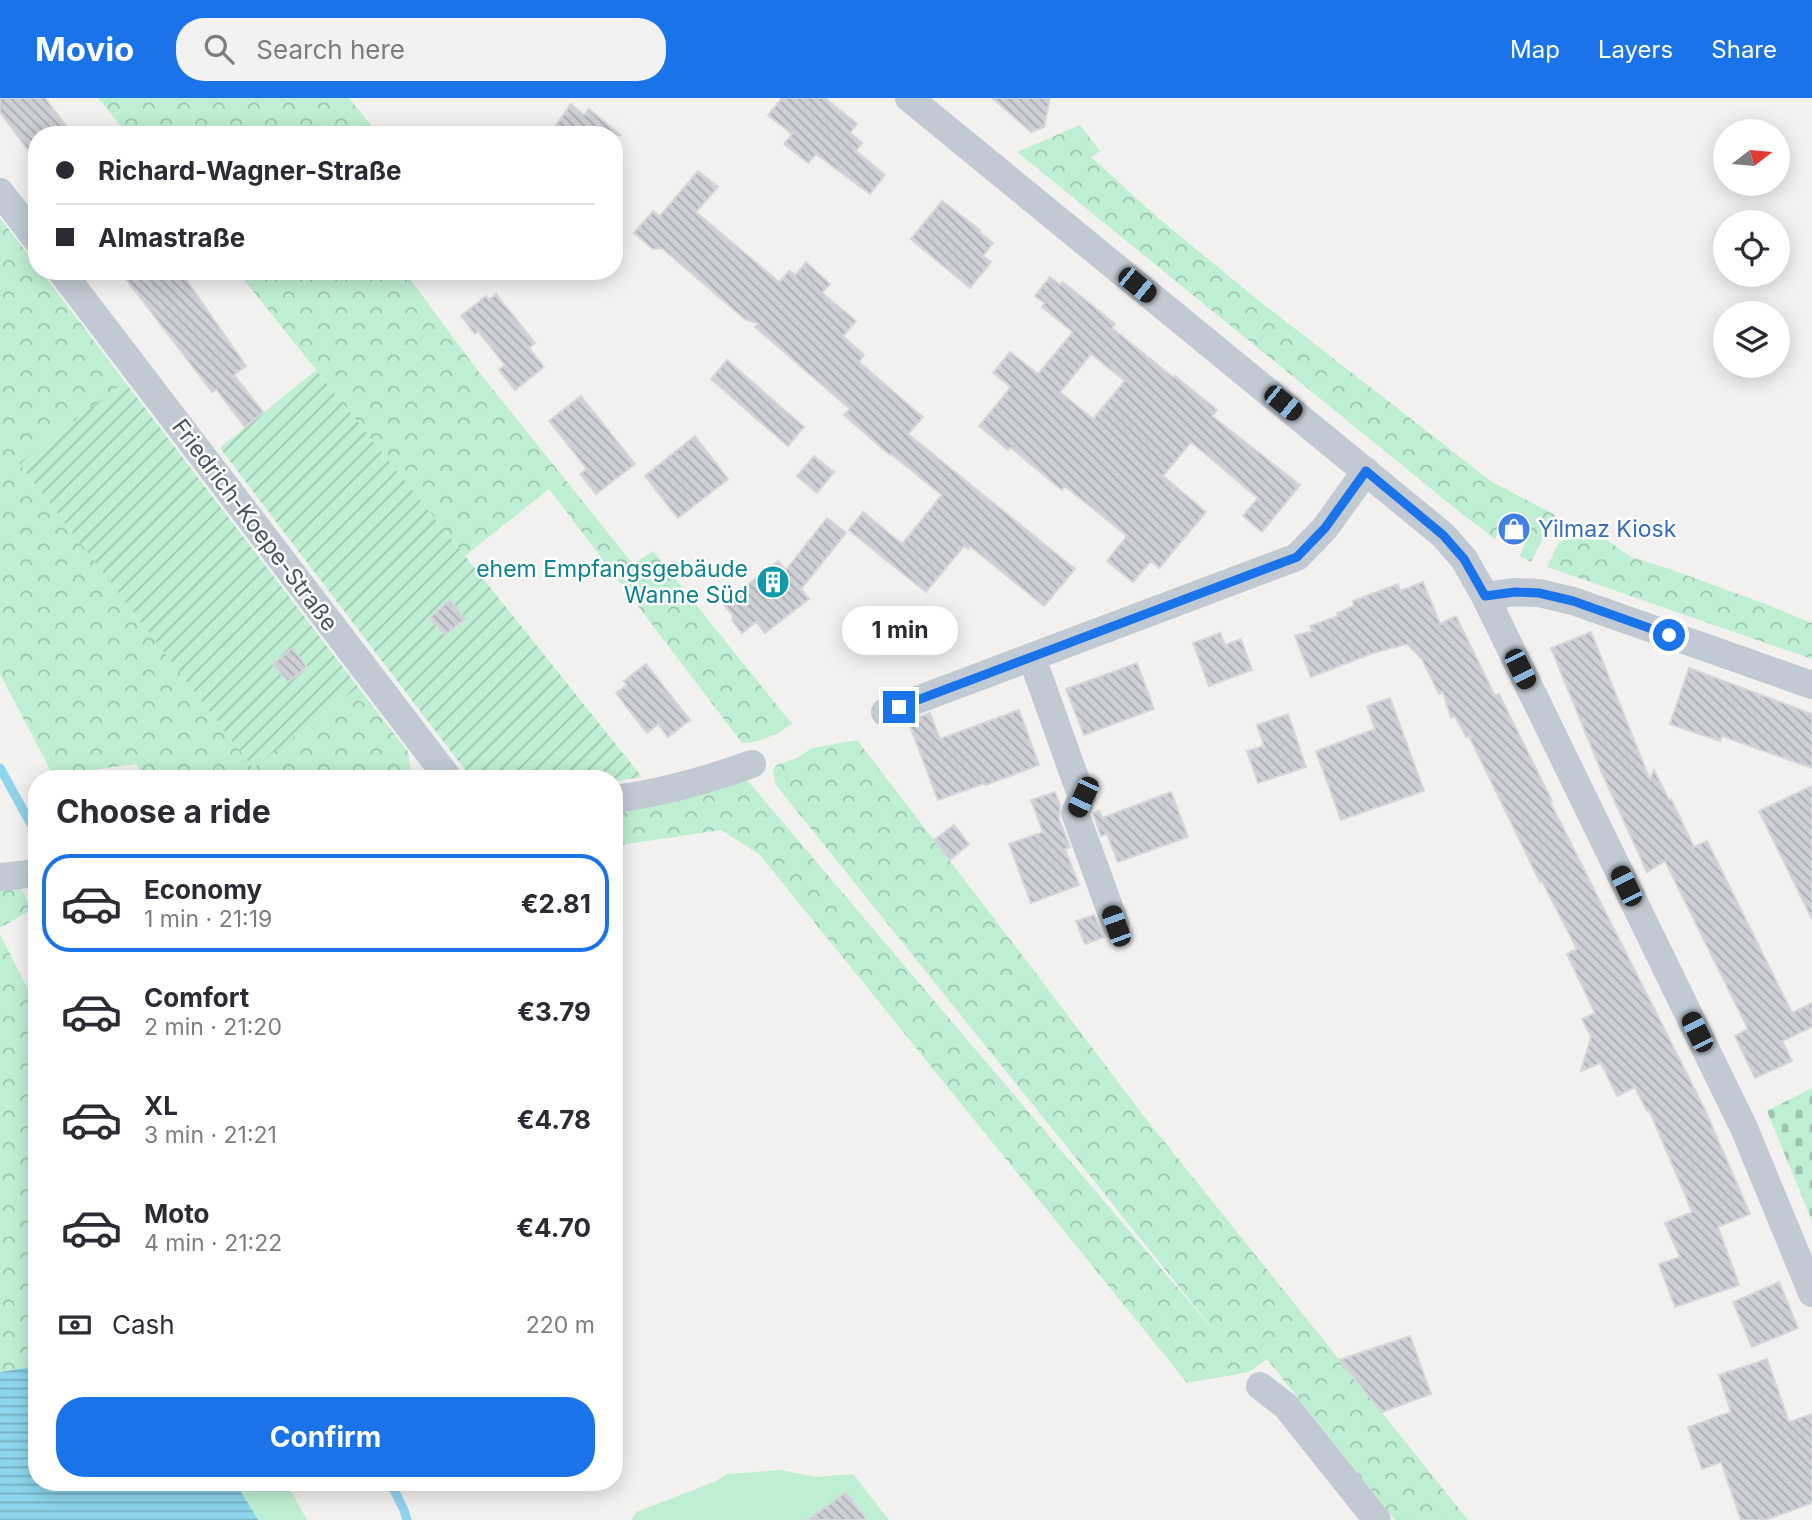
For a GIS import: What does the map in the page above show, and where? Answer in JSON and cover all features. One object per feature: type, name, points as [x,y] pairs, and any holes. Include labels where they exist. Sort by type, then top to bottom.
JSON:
[{"type":"street","points":[[909,98],[1366,471],[1443,535],[1464,559],[1485,596],[1744,1128],[1812,1293]]},
{"type":"street","points":[[0,192],[28,228]]},
{"type":"street","name":"Friedrich-Koepe-Straße","points":[[68,280],[442,770]]},
{"type":"street","points":[[885,712],[1297,557],[1325,528],[1366,471]]},
{"type":"street","points":[[1485,596],[1515,592],[1539,593],[1573,601],[1812,685]]},
{"type":"street","points":[[1032,658],[1083,797],[1075,813],[1116,926]]},
{"type":"street","points":[[623,798],[707,780],[752,764]]},
{"type":"street","points":[[1260,1386],[1286,1406],[1377,1520]]},
{"type":"green space","points":[[98,98],[349,98],[372,126],[121,126]]},
{"type":"green space","points":[[1080,125],[1100,151],[1091,157],[1157,217],[1258,300],[1492,482],[1555,515],[1531,562],[1520,556],[1531,526],[1503,516],[1495,539],[1017,152]]},
{"type":"green space","points":[[0,218],[28,254],[28,280],[48,280],[125,382],[20,464],[253,767],[358,687],[408,752],[411,770],[140,770],[136,764],[91,770],[50,770],[0,674]]},
{"type":"green space","points":[[244,280],[411,280],[475,367],[633,564],[653,551],[792,724],[768,737],[742,743],[549,489],[465,556]]},
{"type":"green space","points":[[316,370],[642,777],[623,780],[623,770],[465,770],[220,448]]},
{"type":"green space","points":[[125,382],[358,687],[253,768],[19,463]]},
{"type":"green space","points":[[1582,528],[1601,536],[1631,557],[1812,623],[1812,659],[1547,567],[1558,544]]},
{"type":"green space","points":[[857,740],[1139,1110],[1468,1520],[1395,1520],[1267,1359],[1249,1372],[1187,1383],[760,855],[721,830],[623,845],[623,798],[747,780],[1221,1339],[776,785],[773,772],[776,765],[797,758],[812,748]]},
{"type":"green space","points":[[16,875],[28,903],[28,912],[0,928],[0,877]]},
{"type":"green space","points":[[0,934],[28,989],[28,1367],[0,1372]]},
{"type":"green space","points":[[1812,1088],[1812,1221],[1767,1111]]},
{"type":"green space","points":[[781,1470],[817,1477],[853,1474],[889,1520],[632,1520],[636,1512],[714,1482],[727,1474]]},
{"type":"green space","points":[[240,1491],[291,1491],[307,1520],[258,1520]]},
{"type":"water","points":[[28,1367],[28,1491],[240,1491],[258,1520],[0,1520],[0,1372]]},
{"type":"building","points":[[0,98],[45,98],[66,126],[28,126],[28,150],[0,112]]},
{"type":"building","points":[[782,98],[825,98],[857,124],[850,133],[862,143],[856,151],[885,175],[870,194],[816,154],[808,163],[784,144],[792,134],[768,115]]},
{"type":"building","points":[[992,98],[1050,98],[1044,127],[1031,132]]},
{"type":"building","points":[[571,104],[584,115],[589,109],[609,126],[555,126]]},
{"type":"building","points":[[698,171],[718,187],[696,212],[779,282],[789,271],[796,275],[806,262],[830,284],[822,293],[856,321],[843,336],[864,355],[859,362],[923,417],[908,434],[1075,569],[1044,606],[970,546],[968,549],[964,546],[926,592],[849,530],[863,512],[902,544],[942,495],[844,415],[850,409],[755,327],[758,323],[746,320],[662,248],[653,249],[634,233],[653,211],[660,216]]},
{"type":"building","points":[[942,201],[993,243],[983,256],[991,262],[970,288],[911,239]]},
{"type":"building","points":[[1050,277],[1060,285],[1063,282],[1115,324],[1112,328],[1217,410],[1212,416],[1300,485],[1262,532],[1243,516],[1258,498],[1191,442],[1163,476],[1206,512],[1159,568],[1151,561],[1133,582],[1107,561],[1127,536],[1065,486],[1062,490],[1011,448],[1008,450],[979,426],[1011,387],[993,373],[1010,352],[1038,374],[1073,332],[1042,307],[1045,303],[1035,296]],"holes":[[[1091,354],[1125,381],[1093,419],[1060,392]]]},
{"type":"building","points":[[127,280],[186,280],[246,366],[234,375],[263,412],[245,427],[216,389],[212,392]]},
{"type":"building","points":[[496,294],[535,343],[529,348],[544,367],[515,390],[499,370],[505,365],[478,331],[475,334],[461,316],[486,296],[489,300]]},
{"type":"building","points":[[727,360],[804,427],[788,446],[711,379]]},
{"type":"building","points":[[581,396],[635,464],[596,494],[580,474],[587,469],[549,421]]},
{"type":"building","points":[[695,436],[728,479],[678,518],[645,476]]},
{"type":"building","points":[[814,456],[834,472],[817,493],[797,476]]},
{"type":"building","name":"ehem Empfangsgebäude Wanne Süd","points":[[827,518],[846,533],[801,589],[809,599],[765,633],[756,622],[742,633],[732,620],[733,615],[723,604],[778,561],[786,570]]},
{"type":"building","points":[[1423,582],[1440,624],[1456,616],[1495,696],[1499,694],[1552,801],[1550,802],[1705,1110],[1750,1214],[1718,1227],[1739,1285],[1675,1307],[1659,1264],[1680,1257],[1665,1223],[1692,1212],[1649,1110],[1647,1111],[1635,1087],[1617,1096],[1601,1063],[1581,1071],[1591,1037],[1582,1019],[1595,1013],[1567,954],[1577,949],[1542,881],[1540,882],[1469,736],[1466,737],[1455,716],[1451,718],[1443,692],[1439,694],[1422,659],[1407,644],[1373,653],[1311,677],[1295,636],[1312,631],[1310,626],[1338,616],[1337,613],[1354,606],[1353,601],[1398,584],[1400,591]]},
{"type":"building","points":[[450,600],[465,619],[445,635],[430,617]]},
{"type":"building","points":[[1591,632],[1650,780],[1654,770],[1694,847],[1707,841],[1792,1013],[1812,1003],[1812,1027],[1782,1041],[1792,1061],[1755,1078],[1735,1036],[1748,1029],[1665,861],[1647,872],[1602,773],[1551,648]]},
{"type":"building","points":[[1220,633],[1225,645],[1241,639],[1252,670],[1209,686],[1193,643]]},
{"type":"building","points":[[292,648],[307,667],[288,682],[273,664]]},
{"type":"building","points":[[1137,663],[1154,709],[1084,735],[1066,689]]},
{"type":"building","points":[[646,664],[690,720],[668,737],[658,724],[647,733],[616,693],[627,685],[624,681]]},
{"type":"building","points":[[1689,668],[1812,714],[1812,768],[1722,736],[1720,741],[1670,724]]},
{"type":"building","points":[[1390,698],[1424,791],[1341,820],[1316,751],[1375,729],[1367,706]]},
{"type":"building","points":[[1019,710],[1039,765],[938,800],[908,721],[930,713],[940,739]]},
{"type":"building","points":[[1288,714],[1306,767],[1258,783],[1247,751],[1264,746],[1257,725]]},
{"type":"building","points":[[1812,786],[1812,919],[1759,811]]},
{"type":"building","points":[[1055,792],[1060,805],[1059,819],[1070,847],[1065,849],[1079,885],[1031,903],[1009,844],[1043,832],[1031,800]]},
{"type":"building","points":[[1171,792],[1188,837],[1118,862],[1107,834],[1101,836],[1093,813],[1099,811],[1102,818]]},
{"type":"building","points":[[954,825],[969,844],[950,860],[934,840]]},
{"type":"building","points":[[1094,915],[1104,937],[1085,944],[1076,921]]},
{"type":"building","points":[[1779,1282],[1798,1328],[1752,1347],[1733,1302]]},
{"type":"building","points":[[1410,1336],[1431,1394],[1382,1412],[1339,1360]]},
{"type":"building","points":[[1767,1359],[1789,1422],[1812,1414],[1812,1503],[1765,1520],[1741,1520],[1721,1462],[1702,1469],[1688,1427],[1731,1412],[1719,1375]]},
{"type":"building","points":[[846,1492],[867,1520],[808,1520]]},
{"type":"waterway","points":[[0,768],[28,819]]},
{"type":"waterway","points":[[394,1491],[407,1520]]},
{"type":"place","name":"Yilmaz Kiosk","points":[[1514,529]]},
{"type":"place","name":"ehem Empfangsgebäude Wanne Süd","points":[[773,582]]},
{"type":"route","points":[[899,707],[1297,557],[1325,528],[1366,471],[1443,535],[1464,559],[1485,596],[1515,592],[1539,593],[1573,601],[1669,635]]}]
